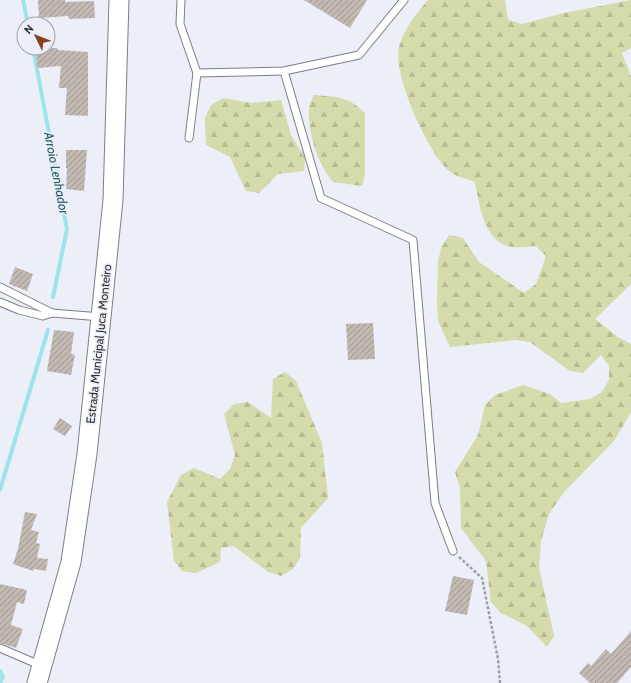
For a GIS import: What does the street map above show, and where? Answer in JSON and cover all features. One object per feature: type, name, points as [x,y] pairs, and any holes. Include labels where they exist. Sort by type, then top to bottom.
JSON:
[{"type":"street","name":"Estrada Municipal Juca Monteiro","points":[[39,674],[71,562],[87,454],[102,317],[112,200],[119,0]]},
{"type":"lane","points":[[181,0],[180,24],[197,73],[190,138]]},
{"type":"lane","points":[[197,73],[284,71],[359,55],[404,0]]},
{"type":"lane","points":[[284,71],[321,198],[413,240],[435,503],[453,552]]},
{"type":"lane","points":[[0,287],[52,313],[102,317]]},
{"type":"lane","points":[[0,302],[19,310],[43,316],[52,313]]},
{"type":"lane","points":[[0,648],[39,674]]},
{"type":"path","points":[[453,552],[482,578],[498,659],[500,683]]},
{"type":"green space","points":[[428,0],[505,0],[508,20],[522,24],[564,13],[631,0],[631,48],[622,53],[631,77],[631,284],[595,319],[618,337],[631,344],[631,412],[614,441],[564,492],[549,514],[541,541],[539,568],[554,636],[547,647],[527,626],[501,613],[491,602],[486,561],[461,528],[460,488],[455,472],[478,435],[485,405],[495,395],[523,385],[550,394],[561,403],[590,399],[602,392],[609,380],[609,366],[601,355],[583,373],[570,371],[530,342],[516,340],[450,347],[438,321],[437,306],[438,262],[441,248],[449,235],[463,238],[479,262],[524,293],[536,284],[546,256],[536,246],[511,247],[500,242],[493,236],[484,220],[478,200],[475,182],[449,171],[431,148],[422,131],[406,93],[398,59],[401,40],[407,28]]},
{"type":"green space","points":[[314,95],[342,98],[353,103],[365,113],[365,174],[362,186],[333,182],[323,167],[315,148],[310,129],[309,108]]},
{"type":"green space","points":[[223,98],[252,103],[281,100],[291,135],[305,158],[304,171],[278,174],[259,193],[246,191],[230,157],[206,145],[205,118],[211,105]]},
{"type":"green space","points":[[285,372],[296,381],[322,443],[328,498],[301,528],[300,558],[293,569],[281,576],[268,572],[234,546],[221,548],[220,562],[196,573],[182,571],[174,561],[167,502],[181,475],[194,468],[220,479],[230,469],[235,455],[224,414],[234,404],[248,402],[271,418],[273,379]]},
{"type":"building","points":[[38,0],[65,0],[65,2],[94,1],[95,18],[69,19],[68,16],[39,16]]},
{"type":"building","points":[[304,0],[367,0],[350,28]]},
{"type":"building","points":[[56,48],[58,50],[88,52],[88,116],[65,115],[67,88],[59,88],[61,66],[37,68],[36,56],[56,56]]},
{"type":"building","points":[[66,150],[87,150],[84,191],[66,189]]},
{"type":"building","points":[[15,267],[33,274],[27,291],[9,284]]},
{"type":"building","points":[[373,323],[375,359],[348,360],[346,324]]},
{"type":"building","points":[[54,330],[74,332],[71,354],[75,355],[71,375],[47,371]]},
{"type":"building","points":[[60,418],[72,426],[65,436],[53,429]]},
{"type":"building","points":[[25,512],[37,514],[31,530],[39,532],[36,543],[40,544],[37,558],[48,559],[46,571],[34,569],[33,571],[13,564],[18,549]]},
{"type":"building","points":[[453,576],[474,580],[467,615],[445,611]]},
{"type":"building","points":[[0,584],[27,590],[24,604],[17,602],[11,625],[23,629],[16,648],[0,643]]},
{"type":"building","points":[[631,631],[631,667],[617,683],[590,683],[579,673],[588,663],[591,666],[606,649],[611,654]]},
{"type":"waterway","name":"Arroio Lenhador","points":[[23,0],[26,16]]},
{"type":"waterway","name":"Arroio Lenhador","points":[[35,56],[67,229],[53,297]]},
{"type":"waterway","name":"Arroio Lenhador","points":[[0,490],[48,330]]},
{"type":"waterway","name":"Arroio Lenhador","points":[[0,671],[3,677],[0,683]]}]
